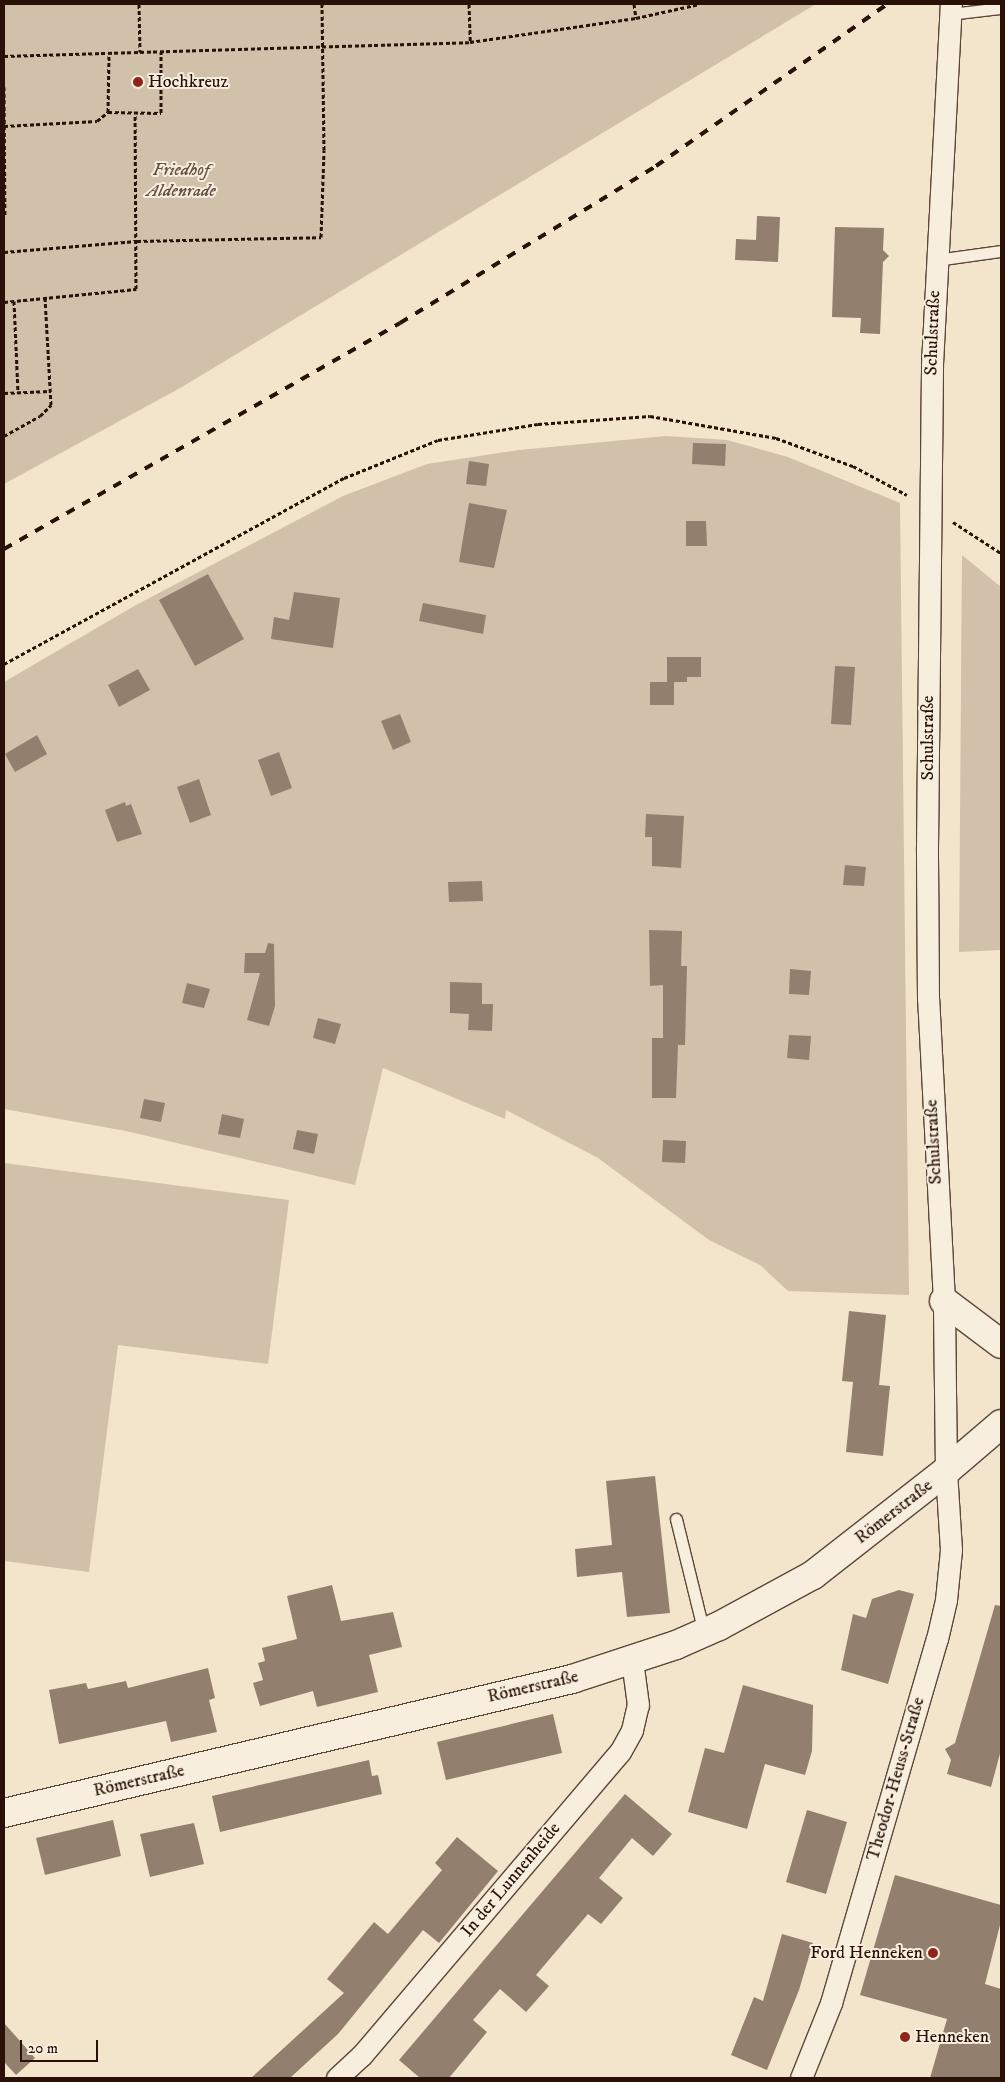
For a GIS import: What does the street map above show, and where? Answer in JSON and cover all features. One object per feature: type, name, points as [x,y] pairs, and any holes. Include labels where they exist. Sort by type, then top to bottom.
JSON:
[{"type":"street","name":"Schulstraße","points":[[946,1472],[944,1301],[928,999],[930,508],[936,260],[950,9]]},
{"type":"street","points":[[944,1301],[1001,1344]]},
{"type":"street","name":"Römerstraße","points":[[4,1813],[572,1678],[632,1660],[704,1633],[814,1575],[946,1472],[1001,1424]]},
{"type":"street","name":"Theodor-Heuss-Straße","points":[[800,2078],[831,2003],[937,1639],[946,1600],[951,1550],[946,1472]]},
{"type":"street","name":"In der Lunnenheide","points":[[337,2078],[361,2056],[620,1752],[632,1730],[638,1705],[632,1660]]},
{"type":"lane","points":[[950,9],[1001,8]]},
{"type":"lane","points":[[936,260],[1001,251]]},
{"type":"lane","points":[[676,1519],[704,1633]]},
{"type":"path","points":[[140,4],[140,52]]},
{"type":"path","points":[[4,252],[137,241],[321,237],[324,150],[322,4]]},
{"type":"path","points":[[469,4],[470,42]]},
{"type":"path","points":[[634,4],[636,18]]},
{"type":"path","points":[[4,56],[470,42],[636,18],[699,4]]},
{"type":"path","points":[[5,126],[97,121],[108,112],[161,113],[161,52]]},
{"type":"path","points":[[108,112],[109,53]]},
{"type":"path","points":[[4,87],[5,215]]},
{"type":"path","points":[[4,302],[136,289],[135,113]]},
{"type":"path","points":[[4,436],[40,416],[51,405],[45,298]]},
{"type":"path","points":[[14,301],[18,392]]},
{"type":"path","points":[[4,393],[50,391]]},
{"type":"path","points":[[4,664],[344,478],[438,440],[538,424],[650,416],[776,438],[853,466],[930,508],[1001,553]]},
{"type":"green space","name":"Friedhof Aldenrade","points":[[4,4],[816,4],[182,387],[4,484]]},
{"type":"green space","points":[[666,436],[727,440],[788,457],[900,503],[909,1295],[788,1291],[760,1265],[709,1240],[598,1158],[506,1110],[505,1119],[383,1068],[355,1185],[126,1131],[4,1109],[4,682],[136,605],[343,496],[427,464],[519,450]]},
{"type":"green space","points":[[962,555],[1001,587],[1001,950],[959,952]]},
{"type":"green space","points":[[4,1163],[289,1200],[268,1364],[118,1345],[89,1572],[4,1561]]},
{"type":"building","points":[[757,216],[780,217],[778,262],[735,260],[736,239],[756,240]]},
{"type":"building","points":[[835,227],[884,228],[883,250],[889,256],[883,262],[880,334],[860,333],[861,318],[832,317]]},
{"type":"building","points":[[693,443],[726,444],[725,466],[692,464]]},
{"type":"building","points":[[469,461],[489,464],[486,486],[466,484]]},
{"type":"building","points":[[469,503],[507,510],[494,568],[459,562]]},
{"type":"building","points":[[686,521],[706,521],[707,546],[686,546]]},
{"type":"building","points":[[208,574],[244,639],[195,666],[159,600]]},
{"type":"building","points":[[294,592],[340,598],[333,648],[271,639],[274,617],[289,620]]},
{"type":"building","points":[[423,603],[486,615],[483,634],[419,621]]},
{"type":"building","points":[[667,657],[701,657],[701,677],[687,677],[687,682],[674,682],[674,705],[650,705],[650,682],[667,682]]},
{"type":"building","points":[[835,666],[855,667],[851,725],[831,724]]},
{"type":"building","points":[[138,669],[150,690],[119,707],[108,685]]},
{"type":"building","points":[[400,714],[411,742],[393,750],[381,721]]},
{"type":"building","points":[[37,735],[47,754],[15,772],[5,754]]},
{"type":"building","points":[[279,752],[292,788],[271,796],[258,760]]},
{"type":"building","points":[[199,779],[211,815],[190,823],[177,787]]},
{"type":"building","points":[[125,802],[126,806],[131,804],[142,834],[117,842],[105,810]]},
{"type":"building","points":[[646,814],[684,816],[681,868],[652,866],[652,837],[645,837]]},
{"type":"building","points":[[845,865],[866,867],[864,886],[843,885]]},
{"type":"building","points":[[482,881],[483,901],[449,902],[448,882]]},
{"type":"building","points":[[649,930],[682,931],[681,966],[687,966],[685,1045],[678,1045],[676,1098],[652,1098],[652,1038],[663,1038],[663,985],[650,986]]},
{"type":"building","points":[[268,943],[274,944],[275,1006],[269,1026],[247,1020],[260,973],[244,973],[245,953],[265,953]]},
{"type":"building","points":[[790,969],[811,971],[809,995],[789,994]]},
{"type":"building","points":[[450,982],[482,983],[482,1004],[493,1004],[492,1031],[468,1030],[469,1014],[450,1013]]},
{"type":"building","points":[[187,983],[210,989],[204,1008],[182,1003]]},
{"type":"building","points":[[318,1018],[341,1024],[335,1044],[313,1038]]},
{"type":"building","points":[[789,1035],[811,1036],[809,1060],[787,1058]]},
{"type":"building","points":[[144,1099],[165,1103],[161,1122],[140,1118]]},
{"type":"building","points":[[222,1114],[244,1119],[240,1138],[218,1134]]},
{"type":"building","points":[[297,1130],[318,1134],[314,1154],[293,1149]]},
{"type":"building","points":[[663,1140],[686,1141],[685,1163],[662,1162]]},
{"type":"building","points":[[849,1311],[886,1315],[879,1385],[890,1386],[883,1456],[846,1452],[853,1382],[842,1381]]},
{"type":"building","points":[[655,1476],[670,1613],[627,1617],[622,1572],[577,1577],[575,1549],[612,1545],[606,1481]]},
{"type":"building","points":[[332,1585],[341,1621],[393,1612],[402,1647],[369,1655],[378,1692],[317,1707],[313,1691],[260,1706],[253,1683],[263,1680],[258,1663],[265,1661],[262,1648],[297,1639],[287,1596]]},
{"type":"building","points":[[899,1590],[914,1594],[888,1684],[841,1670],[853,1614],[866,1618],[872,1599]]},
{"type":"building","points":[[995,1605],[1001,1606],[1001,1750],[991,1787],[947,1774],[951,1760],[945,1749],[955,1743]]},
{"type":"building","points":[[208,1668],[215,1698],[209,1700],[217,1732],[171,1742],[166,1721],[59,1744],[49,1690],[86,1683],[88,1689],[126,1681],[128,1688]]},
{"type":"building","points":[[743,1685],[813,1705],[812,1751],[805,1775],[765,1764],[747,1829],[688,1812],[705,1748],[724,1753]]},
{"type":"building","points":[[553,1714],[562,1753],[446,1780],[437,1742]]},
{"type":"building","points":[[369,1760],[372,1776],[378,1775],[382,1794],[220,1832],[212,1796]]},
{"type":"building","points":[[625,1794],[672,1834],[653,1856],[632,1838],[599,1878],[623,1898],[601,1924],[588,1914],[536,1975],[549,1986],[526,2012],[500,1989],[473,2020],[487,2032],[449,2078],[420,2078],[399,2060]]},
{"type":"building","points":[[807,1810],[847,1822],[826,1894],[786,1882]]},
{"type":"building","points":[[113,1820],[121,1856],[45,1875],[36,1838]]},
{"type":"building","points":[[194,1823],[204,1864],[150,1877],[140,1834]]},
{"type":"building","points":[[457,1837],[498,1871],[439,1943],[423,1930],[338,2034],[290,2078],[251,2078],[344,1993],[327,1979],[374,1922],[388,1934],[442,1870],[435,1863]]},
{"type":"building","name":"Ford Henneken","points":[[895,1875],[1001,1905],[1001,1921],[985,1984],[1001,1989],[1001,2078],[930,2078],[947,2019],[860,1995]]},
{"type":"building","points":[[782,1934],[813,1943],[799,1990],[767,2070],[731,2055],[754,1997],[763,2001]]},
{"type":"building","points":[[4,2023],[35,2058],[16,2075],[4,2062]]},
{"type":"railway","points":[[4,549],[400,323],[656,166],[887,4]]},
{"type":"place","name":"Hochkreuz","points":[[138,82]]},
{"type":"place","name":"Ford Henneken","points":[[933,1953]]},
{"type":"place","name":"Henneken","points":[[905,2037]]}]
